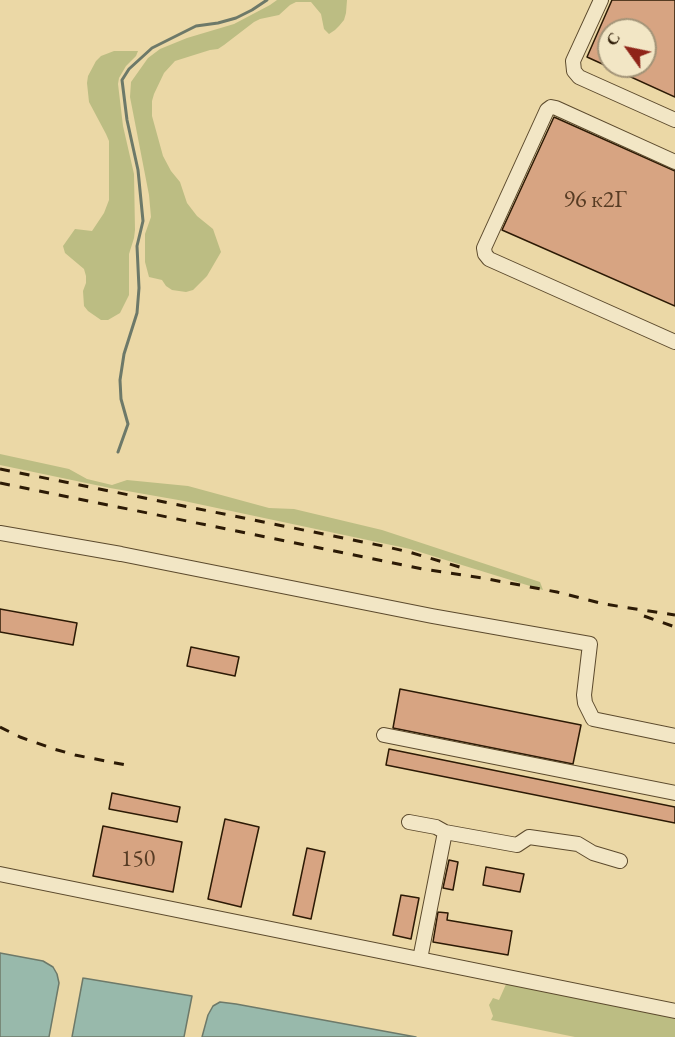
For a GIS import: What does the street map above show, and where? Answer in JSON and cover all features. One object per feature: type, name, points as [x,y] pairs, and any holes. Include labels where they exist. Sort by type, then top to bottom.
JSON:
[{"type":"street","points":[[601,0],[573,61],[574,71],[579,78],[675,120]]},
{"type":"street","points":[[675,162],[551,107],[546,110],[484,248],[489,259],[675,342]]},
{"type":"street","points":[[0,533],[590,644],[584,695],[585,704],[593,719],[675,736]]},
{"type":"street","points":[[384,735],[675,793]]},
{"type":"street","points":[[409,822],[436,827],[445,832],[517,845],[529,837],[578,844],[593,853],[620,861]]},
{"type":"street","points":[[420,959],[445,832]]},
{"type":"street","points":[[0,874],[675,1011]]},
{"type":"green space","points":[[277,0],[347,0],[346,13],[344,20],[329,34],[324,29],[321,14],[311,2],[296,2],[279,15],[254,22],[218,49],[175,61],[164,73],[154,94],[152,116],[163,156],[180,182],[187,203],[197,216],[213,229],[221,252],[207,276],[193,290],[186,292],[172,290],[162,280],[149,277],[145,262],[145,234],[151,217],[149,195],[130,97],[131,82],[148,58],[160,49],[234,24]]},
{"type":"green space","points":[[114,51],[138,51],[126,66],[118,84],[123,126],[134,174],[135,230],[129,254],[129,295],[120,313],[108,320],[101,320],[84,306],[83,291],[86,276],[84,269],[65,253],[63,246],[75,229],[92,231],[104,213],[109,200],[109,141],[89,102],[87,83],[96,61],[101,56]]},
{"type":"green space","points":[[0,454],[69,469],[87,479],[112,485],[127,480],[188,486],[269,508],[294,509],[382,530],[540,582],[543,590],[410,549],[0,465]]},
{"type":"green space","points":[[507,982],[675,1014],[675,1037],[575,1037],[491,1020],[493,1016],[489,1005],[493,998],[499,1000]]},
{"type":"shaded area","points":[[0,953],[43,961],[53,967],[59,983],[49,1037],[0,1037]]},
{"type":"shaded area","points":[[83,978],[192,996],[184,1037],[72,1037]]},
{"type":"shaded area","points":[[220,1002],[416,1037],[202,1037],[208,1015],[213,1006]]},
{"type":"building","points":[[612,0],[675,0],[675,97],[633,78],[657,78],[657,18],[604,18]]},
{"type":"building","points":[[597,34],[597,62],[587,57]]},
{"type":"building","points":[[554,117],[675,171],[675,306],[502,230]]},
{"type":"building","points":[[0,609],[77,623],[73,645],[0,632]]},
{"type":"building","points":[[191,647],[239,657],[235,676],[187,666]]},
{"type":"building","points":[[400,689],[581,725],[573,764],[393,728]]},
{"type":"building","points":[[389,749],[675,807],[675,823],[386,765]]},
{"type":"building","points":[[112,793],[180,807],[177,822],[109,809]]},
{"type":"building","points":[[225,819],[259,827],[241,907],[208,899]]},
{"type":"building","points":[[103,826],[182,842],[173,892],[93,876]]},
{"type":"building","points":[[307,848],[325,852],[311,919],[293,915]]},
{"type":"building","points":[[449,860],[458,862],[453,890],[443,888]]},
{"type":"building","points":[[486,867],[524,874],[520,892],[483,885]]},
{"type":"building","points":[[401,895],[419,898],[411,939],[393,935]]},
{"type":"building","points":[[438,912],[448,913],[447,920],[512,931],[508,955],[433,942]]},
{"type":"waterway","points":[[118,452],[128,424],[121,399],[120,380],[124,354],[137,313],[139,288],[137,246],[143,221],[138,170],[127,120],[122,80],[129,69],[152,48],[196,26],[236,18],[267,0]]},
{"type":"railway","points":[[0,469],[383,546],[463,568]]},
{"type":"railway","points":[[0,483],[423,569],[557,592],[604,604],[675,615]]},
{"type":"railway","points":[[644,616],[675,627]]},
{"type":"railway","points":[[0,727],[54,749],[131,766]]}]
